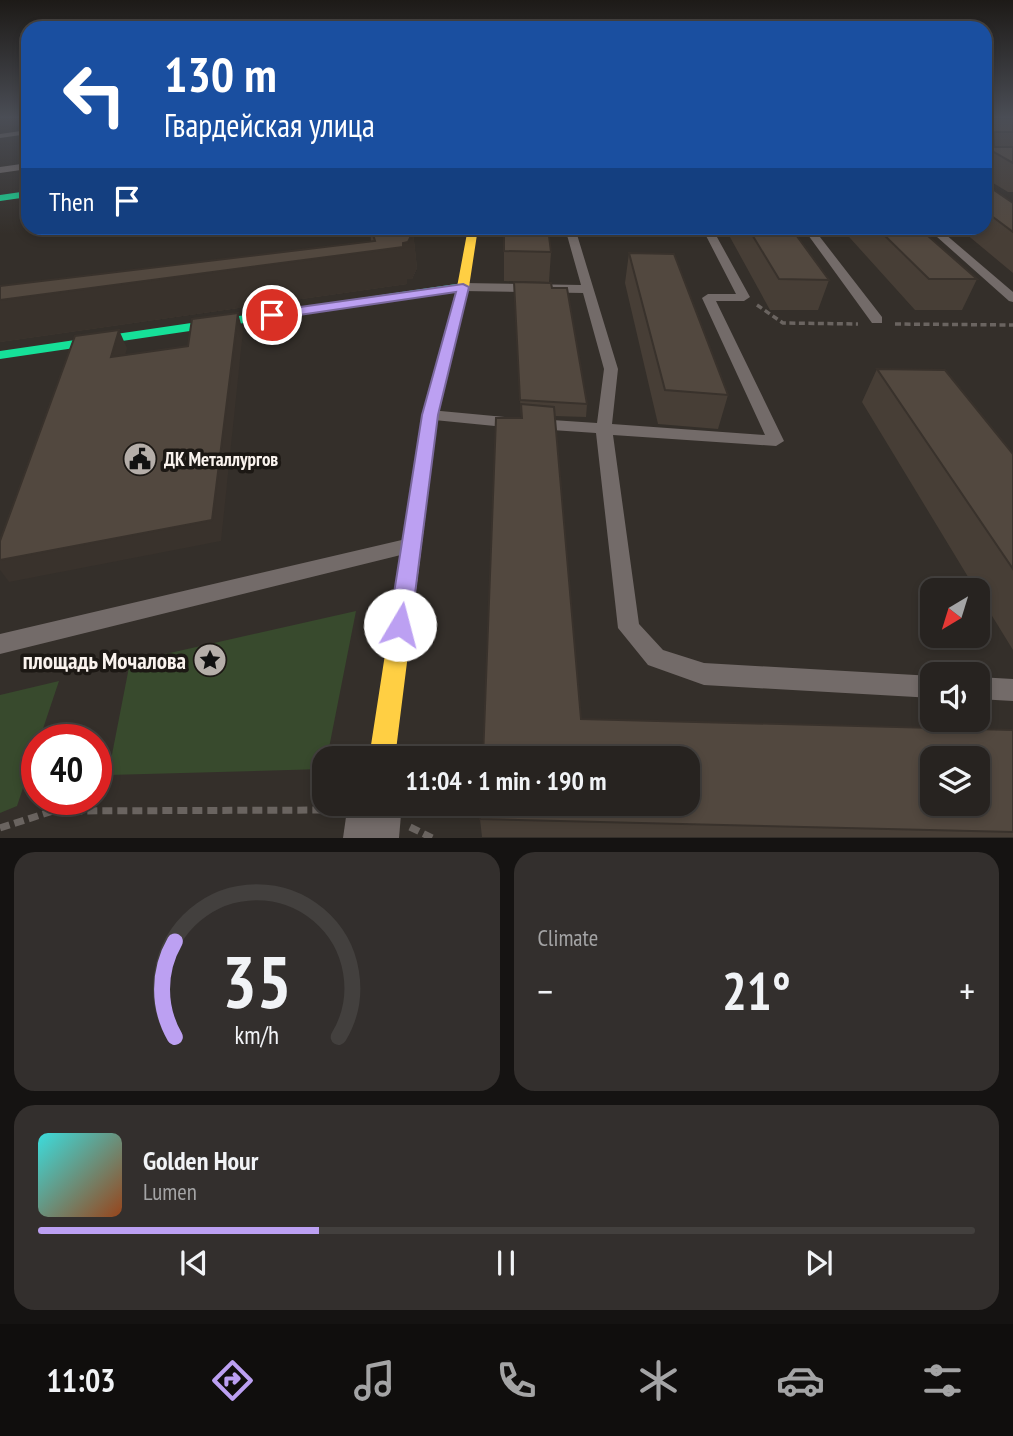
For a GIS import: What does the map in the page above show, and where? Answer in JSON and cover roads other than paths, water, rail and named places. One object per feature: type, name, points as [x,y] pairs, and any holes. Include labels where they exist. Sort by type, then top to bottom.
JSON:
[{"type":"street","points":[[0,198],[21,195]]},
{"type":"street","points":[[384,746],[430,415],[463,287],[472,235]]},
{"type":"street","points":[[0,355],[463,287]]},
{"type":"lane","points":[[0,170],[21,167]]},
{"type":"lane","points":[[572,235],[611,369],[612,383],[605,411],[604,430],[629,628],[656,658],[704,674],[920,686]]},
{"type":"lane","points":[[430,415],[776,441],[708,298],[744,297],[711,235]]},
{"type":"lane","points":[[813,235],[877,320]]},
{"type":"lane","points":[[940,235],[1013,298]]},
{"type":"lane","points":[[463,287],[588,289]]},
{"type":"lane","points":[[0,644],[411,546]]},
{"type":"lane","points":[[990,689],[1013,690]]},
{"type":"place","name":"ДК Металлургов","points":[[140,459]]},
{"type":"place","name":"площадь Мочалова","points":[[210,660]]}]
